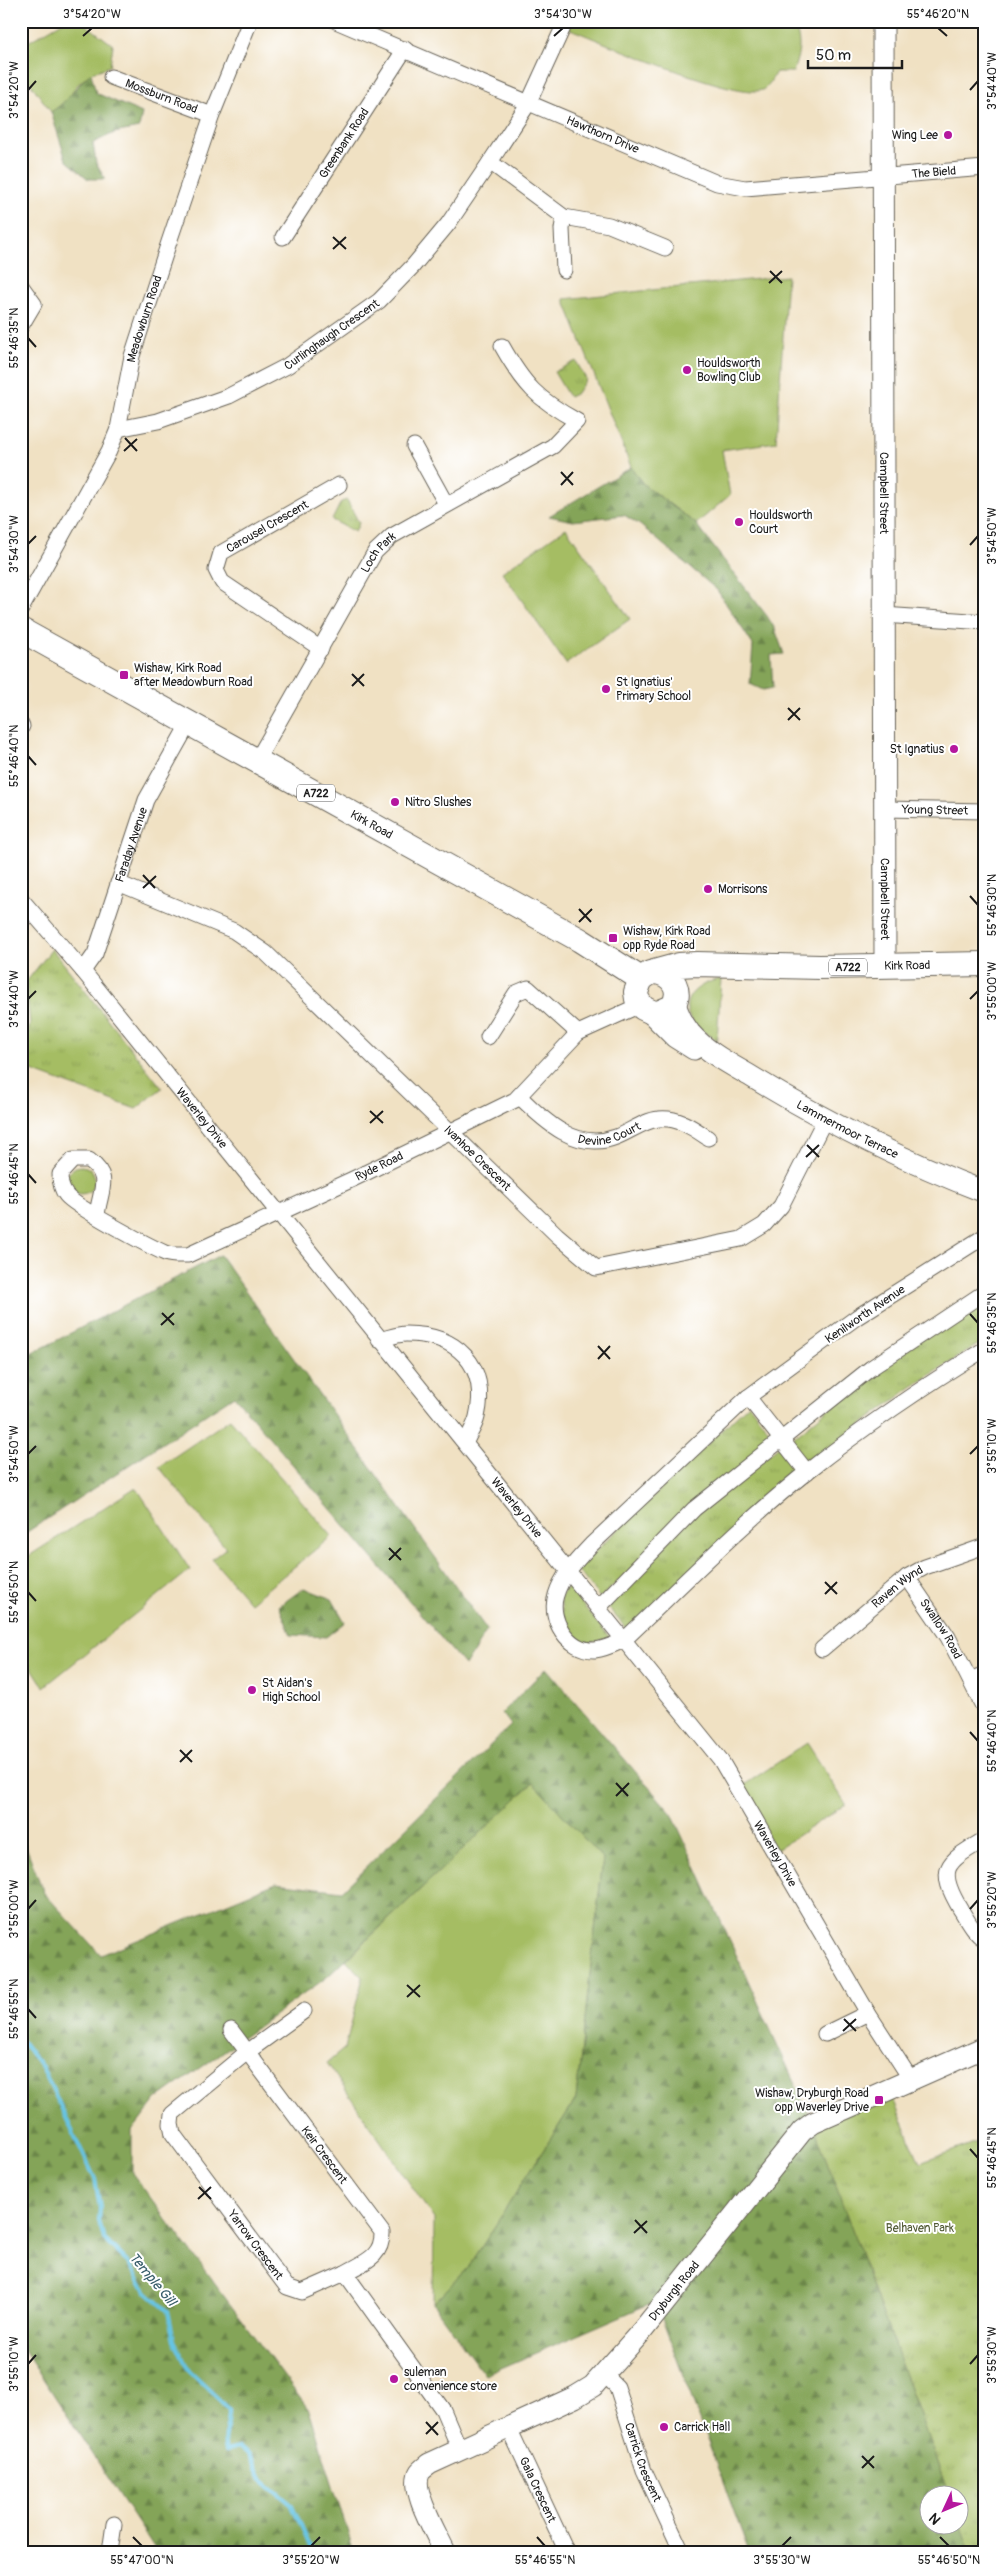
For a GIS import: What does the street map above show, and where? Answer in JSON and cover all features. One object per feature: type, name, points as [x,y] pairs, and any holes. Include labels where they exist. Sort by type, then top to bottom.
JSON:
[{"type":"main road","name":"Kirk Road","points":[[21,630],[588,944],[648,976],[662,973],[673,980],[676,998]]},
{"type":"main road","name":"Kirk Road","points":[[648,976],[678,965],[985,964]]},
{"type":"main road","points":[[648,976],[636,992],[645,1009],[667,1011],[686,984],[711,965]]},
{"type":"street","name":"Meadowburn Road","points":[[21,609],[109,451],[118,429],[132,356],[212,115],[250,21]]},
{"type":"street","name":"Hawthorn Drive","points":[[336,21],[717,183],[745,188],[883,177]]},
{"type":"street","name":"Curlinghaugh Crescent","points":[[118,429],[158,421],[229,396],[287,366],[379,301],[413,266],[448,224],[490,162],[528,104],[566,21]]},
{"type":"street","name":"Campbell Street","points":[[883,21],[885,965]]},
{"type":"street","name":"Greenbank Road","points":[[283,237],[404,49]]},
{"type":"street","name":"Mossburn Road","points":[[111,76],[212,115]]},
{"type":"street","points":[[490,162],[564,218],[609,225],[665,248]]},
{"type":"street","name":"The Bield","points":[[883,177],[985,168]]},
{"type":"street","points":[[564,218],[562,228],[564,270]]},
{"type":"street","points":[[21,286],[34,304],[21,326]]},
{"type":"street","name":"Loch Park","points":[[257,760],[375,552],[392,536],[446,504],[553,446],[577,421],[550,406],[526,385],[502,346]]},
{"type":"street","points":[[414,446],[446,504]]},
{"type":"street","name":"Carousel Crescent","points":[[321,650],[222,582],[216,570],[221,554],[339,485]]},
{"type":"street","points":[[883,615],[985,622]]},
{"type":"street","name":"Faraday Avenue","points":[[83,970],[95,954],[146,800],[189,723]]},
{"type":"street","name":"Young Street","points":[[885,809],[985,810]]},
{"type":"street","name":"Ivanhoe Crescent","points":[[118,883],[234,931],[254,942],[557,1235],[596,1268],[741,1239],[764,1225],[781,1206],[825,1119]]},
{"type":"street","name":"Waverley Drive","points":[[21,899],[83,970],[380,1340],[466,1442],[720,1759],[868,2013],[910,2078]]},
{"type":"street","points":[[488,1037],[516,993],[528,988],[578,1033]]},
{"type":"street","name":"Lammermoor Terrace","points":[[676,998],[684,1024],[692,1035],[716,1055],[799,1106],[889,1150],[985,1192]]},
{"type":"street","name":"Ryde Road","points":[[97,1216],[166,1253],[188,1255],[452,1132],[520,1096],[578,1033],[645,1009]]},
{"type":"street","name":"Lammermoor Terrace","points":[[645,1009],[686,1045],[701,1052],[716,1055]]},
{"type":"street","name":"Devine Court","points":[[520,1096],[540,1117],[563,1134],[596,1141],[614,1138],[658,1118],[682,1121],[708,1138]]},
{"type":"street","name":"Kenilworth Avenue","points":[[569,1570],[591,1545],[748,1397],[857,1317],[985,1236]]},
{"type":"street","points":[[598,1608],[694,1509],[871,1368],[985,1292]]},
{"type":"street","points":[[380,1340],[404,1334],[430,1336],[453,1346],[473,1362],[478,1376],[480,1392],[476,1418],[466,1442]]},
{"type":"street","points":[[569,1570],[555,1597],[554,1612],[558,1625],[570,1641],[584,1648],[602,1648],[624,1640],[704,1564],[807,1472],[915,1392],[985,1349]]},
{"type":"street","points":[[748,1397],[807,1472]]},
{"type":"street","name":"Raven Wynd","points":[[822,1649],[907,1577],[925,1567],[985,1546]]},
{"type":"street","name":"Swallow Road","points":[[907,1577],[948,1636],[985,1710]]},
{"type":"street","points":[[970,1680],[985,1674]]},
{"type":"street","points":[[985,1839],[955,1857],[947,1871],[946,1880],[973,1930],[985,1940]]},
{"type":"street","name":"Yarrow Crescent","points":[[304,2011],[246,2053],[172,2114],[170,2124],[173,2134],[288,2287],[302,2292],[345,2273]]},
{"type":"street","points":[[825,2034],[868,2013]]},
{"type":"street","name":"Keir Crescent","points":[[231,2030],[246,2053],[382,2232],[382,2244],[375,2255],[345,2273]]},
{"type":"street","name":"Dryburgh Road","points":[[445,2552],[417,2485],[420,2472],[429,2464],[575,2397],[593,2386],[642,2331],[802,2132],[813,2123],[910,2078],[985,2047]]},
{"type":"street","points":[[345,2273],[443,2410],[460,2450]]},
{"type":"street","name":"Carrick Crescent","points":[[604,2374],[616,2387],[644,2471],[682,2552]]},
{"type":"street","name":"Gala Crescent","points":[[509,2428],[567,2552]]},
{"type":"street","points":[[110,2552],[114,2524]]},
{"type":"green space","points":[[64,21],[81,21],[113,45],[110,66],[91,73],[76,86],[66,103],[51,112],[21,70],[21,46]]},
{"type":"green space","points":[[551,21],[793,21],[798,35],[799,47],[793,72],[776,72],[764,89],[746,90],[692,76],[626,52]]},
{"type":"green space","points":[[91,73],[96,93],[142,113],[139,128],[114,133],[93,143],[96,163],[105,179],[88,179],[66,160],[51,112]]},
{"type":"green space","name":"Houldsworth Bowling Club","points":[[787,276],[776,442],[722,450],[730,495],[696,524],[643,484],[631,467],[564,299]]},
{"type":"green space","points":[[576,361],[586,379],[577,393],[569,397],[554,372]]},
{"type":"green space","points":[[631,467],[643,484],[696,524],[767,616],[775,629],[784,654],[771,655],[773,688],[763,690],[750,684],[753,645],[717,590],[640,525],[624,515],[573,521],[549,516]]},
{"type":"green space","points":[[347,500],[359,523],[355,532],[332,520],[341,502]]},
{"type":"green space","points":[[566,528],[630,619],[566,664],[502,572]]},
{"type":"green space","points":[[52,949],[162,1088],[136,1109],[21,1067],[30,1024],[26,982]]},
{"type":"green space","points":[[721,979],[717,1040],[696,1026],[688,1014],[687,1007],[688,1000],[696,990],[708,982]]},
{"type":"green space","points":[[81,1166],[91,1170],[95,1180],[91,1190],[81,1194],[71,1190],[67,1180],[71,1170]]},
{"type":"green space","points":[[220,1255],[487,1630],[465,1666],[234,1396],[21,1536],[21,1359]]},
{"type":"green space","points":[[985,1297],[985,1340],[912,1387],[807,1465],[788,1442],[874,1371]]},
{"type":"green space","points":[[749,1404],[775,1439],[600,1598],[577,1569]]},
{"type":"green space","points":[[230,1419],[332,1536],[250,1603],[212,1559],[226,1548],[159,1467]]},
{"type":"green space","points":[[779,1446],[800,1472],[628,1631],[606,1605],[697,1512]]},
{"type":"green space","points":[[136,1487],[190,1570],[44,1687],[21,1651],[21,1561]]},
{"type":"green space","points":[[568,1587],[610,1638],[586,1644],[564,1626],[560,1596]]},
{"type":"green space","points":[[304,1588],[332,1599],[345,1622],[326,1637],[291,1635],[279,1606]]},
{"type":"green space","points":[[546,1668],[672,1814],[813,2123],[946,2486],[918,2486],[918,2536],[964,2536],[970,2552],[749,2552],[659,2311],[649,2304],[485,2375],[433,2304],[470,2265],[576,2099],[603,1859],[533,1783],[326,1978],[156,2100],[132,2131],[132,2173],[309,2410],[354,2552],[157,2552],[21,2345],[21,1834],[44,1893],[101,1955],[276,1883],[342,1891],[511,1725],[502,1713]]},
{"type":"green space","points":[[807,1743],[846,1804],[774,1851],[738,1789]]},
{"type":"green space","points":[[533,1782],[603,1859],[576,2099],[470,2265],[433,2304],[434,2219],[327,2063],[345,2048],[363,1977],[346,1960]]},
{"type":"green space","name":"Belhaven Park","points":[[889,2089],[920,2163],[985,2139],[985,2552],[970,2552],[964,2536],[968,2536],[968,2486],[946,2486],[813,2123]]},
{"type":"waterway","name":"Temple Gill","points":[[21,2040],[42,2067],[95,2179],[100,2208],[99,2221],[104,2239],[126,2260],[147,2292],[168,2311],[174,2340],[189,2371],[229,2409],[225,2435],[226,2451],[239,2448],[248,2453],[261,2479],[292,2505],[313,2552]]},
{"type":"place","name":"Wing Lee","points":[[948,135]]},
{"type":"place","name":"Houldsworth Bowling Club","points":[[687,370]]},
{"type":"place","name":"Houldsworth Court","points":[[739,522]]},
{"type":"place","name":"Wishaw, Kirk Road after Meadowburn Road","points":[[124,675]]},
{"type":"place","name":"St Ignatius' Primary School","points":[[606,689]]},
{"type":"place","name":"St Ignatius","points":[[954,749]]},
{"type":"place","name":"Nitro Slushes","points":[[395,802]]},
{"type":"place","name":"Morrisons","points":[[708,889]]},
{"type":"place","name":"Wishaw, Kirk Road opp Ryde Road","points":[[613,938]]},
{"type":"place","name":"St Aidan's High School","points":[[252,1690]]},
{"type":"place","name":"Wishaw, Dryburgh Road opp Waverley Drive","points":[[879,2100]]},
{"type":"place","name":"suleman convenience store","points":[[394,2379]]},
{"type":"place","name":"Carrick Hall","points":[[664,2427]]}]
